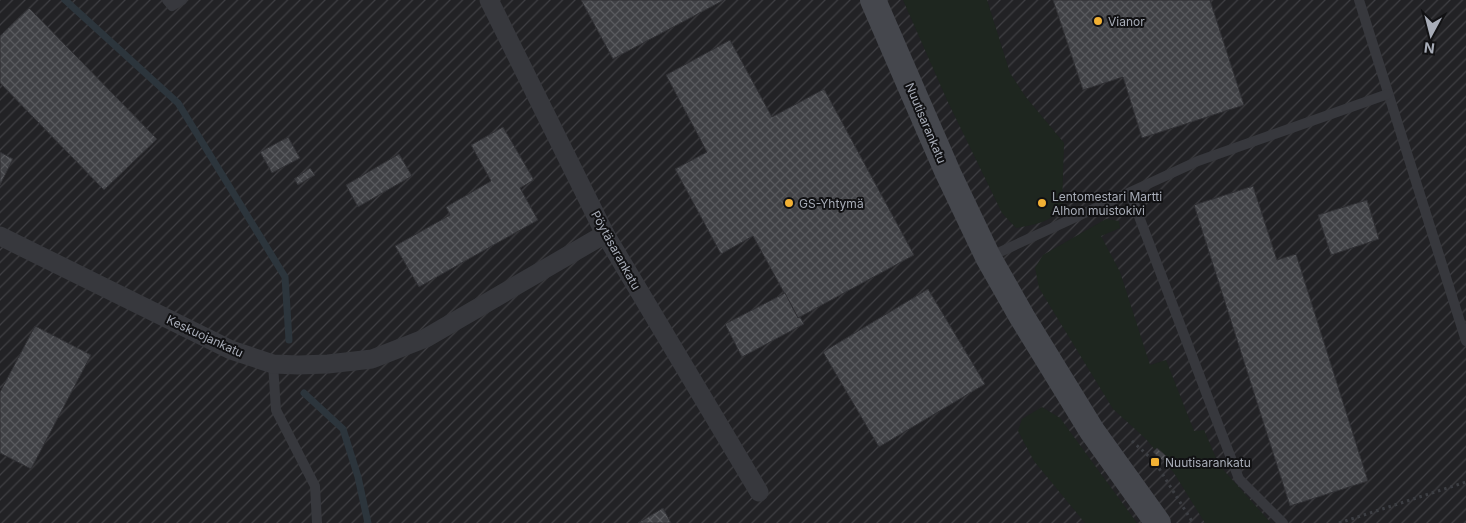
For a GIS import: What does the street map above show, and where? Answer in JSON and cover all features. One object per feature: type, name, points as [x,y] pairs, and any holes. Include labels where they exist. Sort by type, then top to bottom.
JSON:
[{"type":"main road","name":"Nuutisarankatu","points":[[873,0],[948,172],[988,257],[1022,317],[1092,431],[1158,523]]},
{"type":"street","name":"Pöytäsarankatu","points":[[489,0],[605,234],[759,492]]},
{"type":"street","name":"Keskuojankatu","points":[[0,236],[231,350],[273,364],[328,364],[372,359],[417,342],[605,234]]},
{"type":"lane","points":[[167,0],[172,6],[182,0]]},
{"type":"lane","points":[[1358,0],[1466,341]]},
{"type":"lane","points":[[988,257],[1198,161],[1388,94]]},
{"type":"lane","points":[[1130,192],[1239,479],[1283,523]]},
{"type":"lane","points":[[273,364],[276,410],[315,486],[317,523]]},
{"type":"path","points":[[1128,438],[1155,462],[1193,523]]},
{"type":"path","points":[[1339,523],[1466,482]]},
{"type":"shaded area","points":[[0,0],[1466,0],[1466,523],[0,523]]},
{"type":"shaded area","points":[[903,0],[987,0],[1010,73],[1025,96],[1064,143],[1062,207],[1053,216],[1036,224],[1016,228],[1002,213],[947,100]]},
{"type":"shaded area","points":[[1106,219],[1119,221],[1120,228],[1101,236],[1120,272],[1150,365],[1166,360],[1194,431],[1204,430],[1219,465],[1271,523],[1205,523],[1174,473],[1146,439],[1113,409],[1039,288],[1035,268],[1043,255]]},
{"type":"shaded area","points":[[1042,407],[1060,418],[1137,523],[1085,523],[1034,461],[1018,431],[1022,419]]},
{"type":"building","points":[[581,0],[724,0],[613,59]]},
{"type":"building","points":[[1053,0],[1210,0],[1244,105],[1142,138],[1123,77],[1083,90]]},
{"type":"building","points":[[29,8],[157,139],[104,190],[0,83],[0,36]]},
{"type":"building","name":"GS-Yhtymä","points":[[730,40],[772,117],[824,89],[914,255],[798,318],[753,236],[721,254],[675,169],[707,152],[666,75]]},
{"type":"building","points":[[503,127],[534,180],[520,188],[538,220],[419,287],[395,246],[450,215],[446,207],[491,181],[471,145]]},
{"type":"building","points":[[288,137],[300,158],[272,173],[260,152]]},
{"type":"building","points":[[0,152],[13,159],[0,185]]},
{"type":"building","points":[[399,154],[412,176],[358,207],[346,185]]},
{"type":"building","points":[[310,168],[315,175],[298,185],[294,179]]},
{"type":"building","points":[[1253,186],[1277,260],[1296,254],[1368,481],[1290,506],[1194,205]]},
{"type":"building","points":[[1367,200],[1379,239],[1331,255],[1318,215]]},
{"type":"building","points":[[928,289],[985,384],[879,447],[823,352]]},
{"type":"building","points":[[785,293],[798,318],[800,317],[804,324],[742,357],[725,324]]},
{"type":"building","points":[[35,326],[91,355],[31,469],[0,453],[0,392]]},
{"type":"building","points":[[1157,448],[1167,457],[1163,461],[1153,452]]},
{"type":"building","points":[[663,508],[671,523],[638,523]]},
{"type":"waterway","points":[[65,0],[178,103],[285,277],[289,340]]},
{"type":"waterway","points":[[304,393],[343,429],[358,477],[368,523]]},
{"type":"place","name":"Vianor","points":[[1098,21]]},
{"type":"place","name":"GS-Yhtymä","points":[[789,203]]},
{"type":"place","name":"Lentomestari Martti Alhon muistokivi","points":[[1042,203]]},
{"type":"place","name":"Nuutisarankatu","points":[[1155,462]]}]
